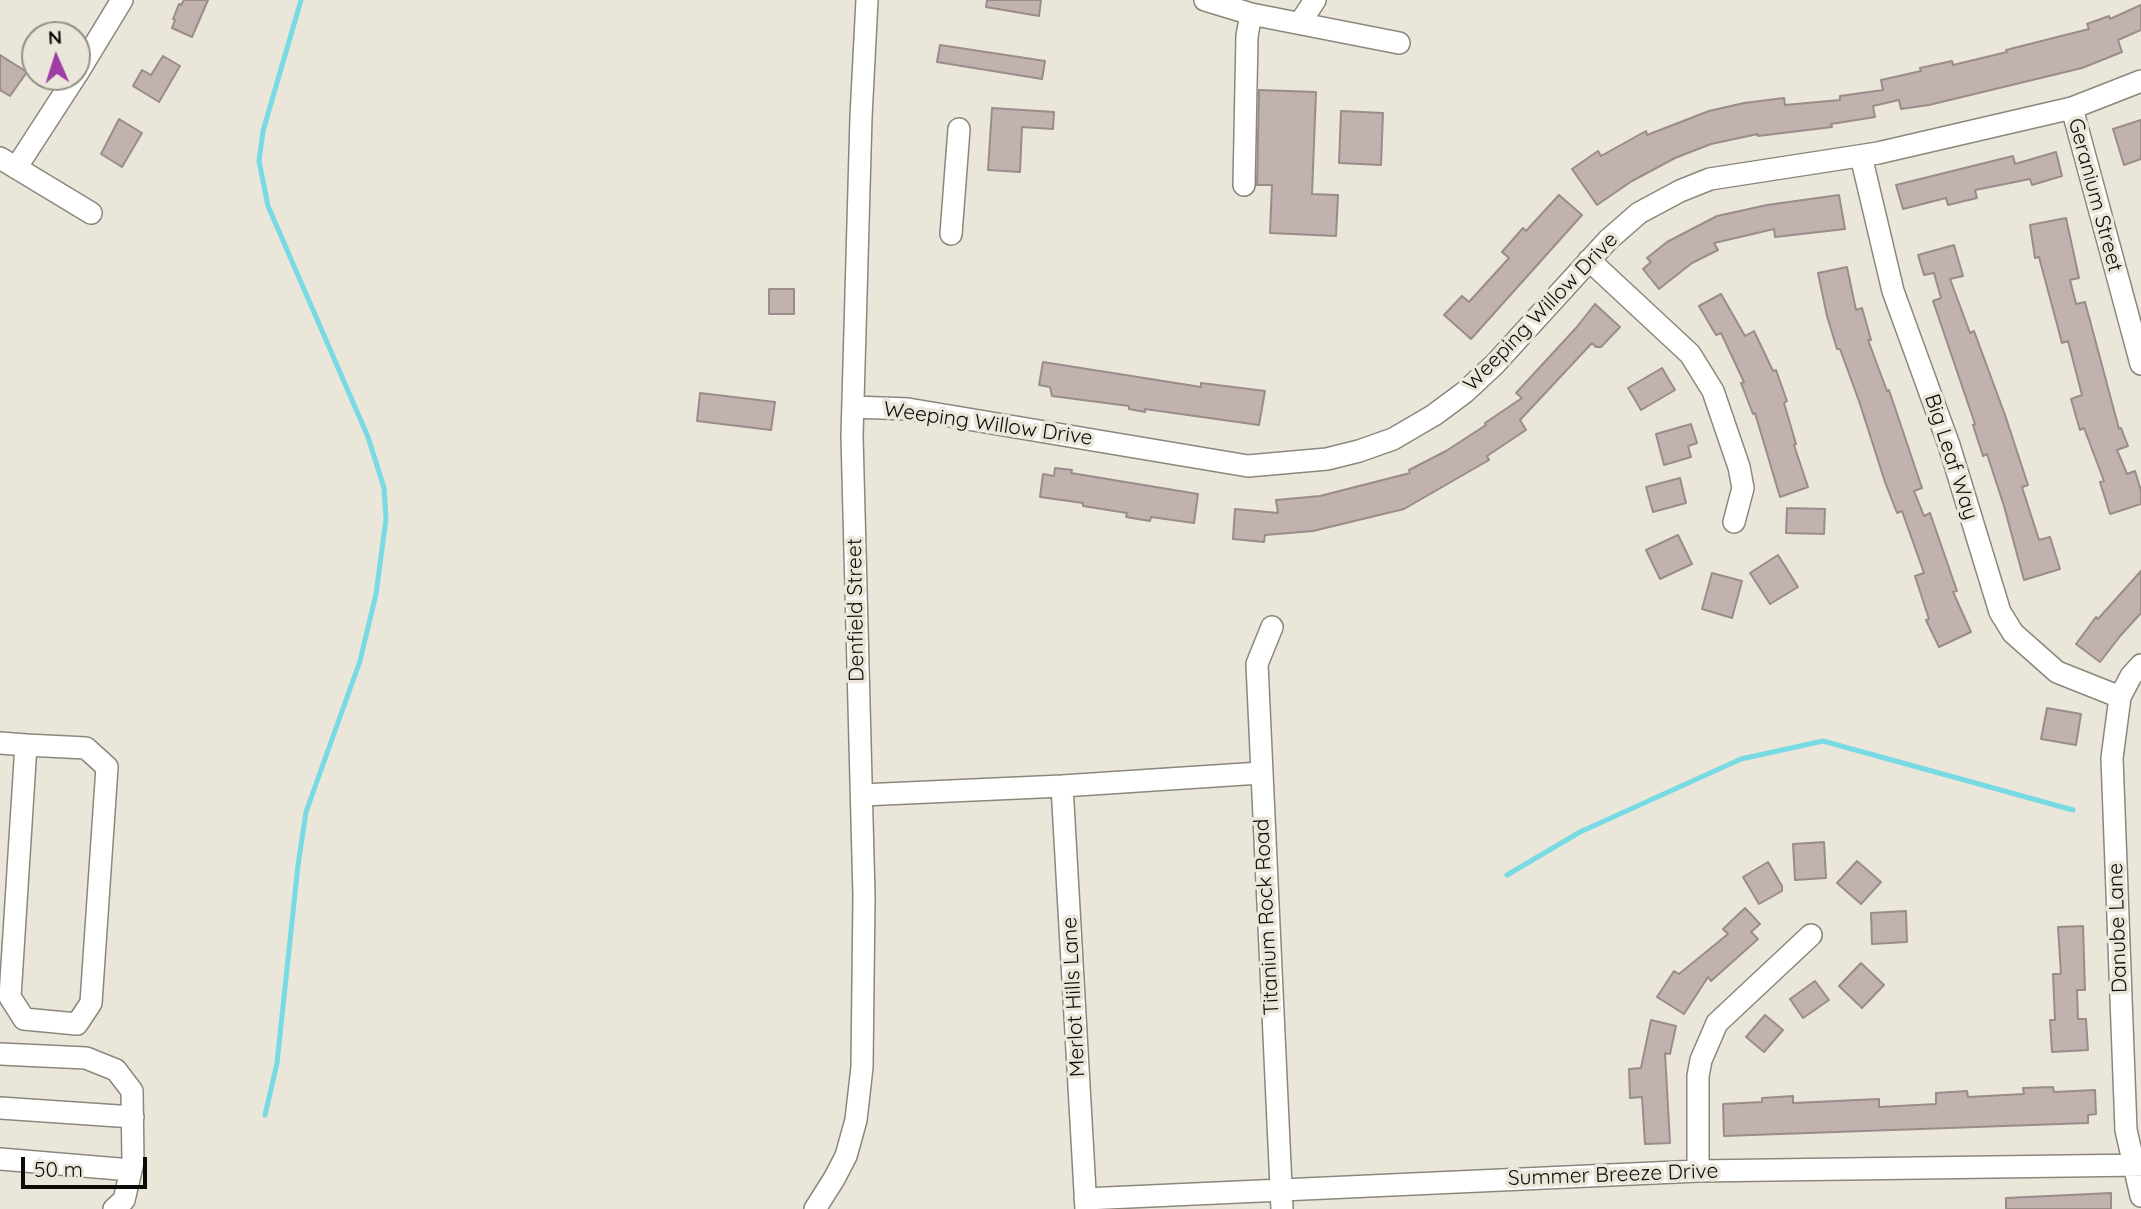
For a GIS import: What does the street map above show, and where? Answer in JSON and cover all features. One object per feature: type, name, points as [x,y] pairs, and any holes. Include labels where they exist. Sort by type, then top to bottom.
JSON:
[{"type":"street","points":[[91,51],[121,0]]},
{"type":"street","name":"Denfield Street","points":[[814,1209],[834,1179],[849,1147],[856,1119],[862,1067],[862,795],[853,407],[867,0]]},
{"type":"street","points":[[1205,0],[1251,14],[1398,43]]},
{"type":"street","points":[[1300,23],[1315,0]]},
{"type":"street","points":[[1244,184],[1247,36],[1251,14]]},
{"type":"street","name":"Weeping Willow Drive","points":[[853,407],[908,409],[1248,466],[1327,459],[1359,451],[1392,439],[1434,415],[1465,392],[1495,364],[1608,240],[1639,213],[1680,191],[1710,179],[1861,156],[2072,108],[2141,82]]},
{"type":"street","points":[[64,91],[8,163],[91,213]]},
{"type":"street","name":"Geranium Street","points":[[2072,108],[2141,364]]},
{"type":"street","points":[[951,234],[959,129]]},
{"type":"street","name":"Big Leaf Way","points":[[1861,156],[1893,291],[1950,445],[2000,612],[2013,634],[2057,672],[2120,697]]},
{"type":"street","points":[[1589,260],[1690,354],[1713,391],[1740,467],[1743,488],[1734,522]]},
{"type":"street","name":"Titanium Rock Road","points":[[1272,627],[1257,664],[1281,1199]]},
{"type":"street","name":"Danube Lane","points":[[2141,665],[2131,676],[2120,697],[2112,758],[2131,1005],[2126,1130],[2137,1165],[2141,1196]]},
{"type":"street","points":[[0,743],[86,748],[107,767],[91,1003],[77,1024],[24,1019],[10,998],[26,745]]},
{"type":"street","points":[[862,795],[1260,773]]},
{"type":"street","name":"Merlot Hills Lane","points":[[1062,786],[1085,1204]]},
{"type":"street","points":[[1698,1171],[1698,1076],[1701,1060],[1717,1023],[1811,935]]},
{"type":"street","points":[[0,1054],[86,1058],[116,1070],[132,1091],[131,1170],[124,1200],[114,1209]]},
{"type":"street","points":[[0,1108],[133,1117]]},
{"type":"street","points":[[0,1159],[131,1170]]},
{"type":"street","name":"Summer Breeze Drive","points":[[1085,1204],[1281,1199],[1698,1171],[2137,1165]]},
{"type":"building","points":[[184,0],[208,0],[192,37],[172,28],[179,4]]},
{"type":"building","points":[[987,0],[1041,0],[1039,16],[986,7]]},
{"type":"building","points":[[2141,5],[2141,30],[2118,40],[2122,52],[2082,68],[1929,105],[1901,109],[1899,100],[1873,106],[1875,117],[1831,124],[1832,127],[1758,134],[1711,144],[1675,158],[1632,181],[1597,205],[1572,169],[1598,151],[1601,156],[1646,131],[1647,135],[1709,111],[1784,98],[1785,105],[1840,100],[1840,96],[1883,90],[1881,80],[1921,71],[1920,68],[1952,61],[1953,65],[2007,52],[2006,50],[2089,29],[2087,24],[2109,16],[2110,19]]},
{"type":"building","points":[[940,45],[1045,61],[1042,79],[937,62]]},
{"type":"building","points":[[0,55],[21,68],[21,80],[10,96],[0,90]]},
{"type":"building","points":[[163,56],[180,66],[159,102],[133,86],[142,70],[151,75]]},
{"type":"building","points":[[1259,90],[1316,92],[1312,194],[1338,195],[1336,236],[1270,233],[1272,185],[1257,185]]},
{"type":"building","points":[[992,108],[1054,112],[1053,129],[1022,127],[1020,172],[988,170]]},
{"type":"building","points":[[1341,111],[1383,113],[1381,165],[1339,163]]},
{"type":"building","points":[[119,119],[142,133],[122,167],[101,154]]},
{"type":"building","points":[[2141,120],[2141,159],[2124,165],[2113,129]]},
{"type":"building","points":[[2056,152],[2062,176],[2032,185],[2030,179],[1975,190],[1977,198],[1948,205],[1946,198],[1903,209],[1896,185],[2013,156],[2015,164]]},
{"type":"building","points":[[1559,195],[1582,215],[1471,339],[1444,315],[1462,296],[1469,302],[1509,258],[1502,252],[1523,228],[1526,231]]},
{"type":"building","points":[[1839,195],[1845,229],[1775,237],[1774,229],[1714,243],[1718,250],[1692,263],[1659,289],[1643,269],[1651,262],[1647,258],[1667,242],[1717,216],[1767,205]]},
{"type":"building","points":[[2066,218],[2079,278],[2070,280],[2076,304],[2085,302],[2119,429],[2121,428],[2128,446],[2117,450],[2127,474],[2135,471],[2141,491],[2141,504],[2110,514],[2100,482],[2104,481],[2084,428],[2080,430],[2071,399],[2082,395],[2068,341],[2062,343],[2039,257],[2035,258],[2030,225]]},
{"type":"building","points":[[1954,245],[1963,276],[1950,279],[1970,333],[1974,331],[2005,415],[2028,485],[2022,487],[2039,540],[2050,537],[2060,569],[2024,580],[2004,506],[1987,454],[1983,456],[1973,425],[1975,424],[1933,301],[1941,298],[1934,273],[1924,275],[1918,255]]},
{"type":"building","points":[[1847,267],[1856,310],[1862,308],[1871,340],[1868,340],[1887,391],[1889,390],[1922,488],[1914,491],[1924,516],[1930,513],[1957,591],[1953,592],[1971,632],[1939,647],[1926,620],[1929,619],[1915,576],[1924,573],[1902,511],[1897,513],[1885,482],[1859,401],[1840,349],[1837,349],[1827,316],[1818,273]]},
{"type":"building","points":[[769,289],[794,289],[794,314],[769,314]]},
{"type":"building","points":[[1721,294],[1745,336],[1754,331],[1773,371],[1776,370],[1787,401],[1784,403],[1796,444],[1794,445],[1808,487],[1780,497],[1755,413],[1753,414],[1741,383],[1744,382],[1721,333],[1716,335],[1699,306]]},
{"type":"building","points":[[1595,304],[1620,327],[1601,347],[1592,343],[1520,420],[1526,430],[1487,456],[1489,460],[1404,509],[1313,531],[1265,535],[1264,542],[1233,539],[1235,509],[1278,513],[1276,500],[1320,496],[1410,473],[1409,470],[1446,451],[1522,398],[1516,393]]},
{"type":"building","points":[[1043,362],[1201,387],[1201,383],[1265,391],[1259,425],[1145,409],[1145,412],[1129,409],[1129,406],[1052,396],[1050,387],[1039,385]]},
{"type":"building","points":[[1662,368],[1675,390],[1641,410],[1628,388]]},
{"type":"building","points":[[700,393],[775,402],[771,430],[697,421]]},
{"type":"building","points":[[1691,424],[1697,443],[1688,446],[1691,457],[1664,465],[1656,434]]},
{"type":"building","points":[[1055,468],[1198,494],[1194,523],[1151,517],[1150,521],[1126,517],[1127,513],[1040,497],[1043,474],[1054,476]]},
{"type":"building","points":[[1680,478],[1686,503],[1653,512],[1646,487]]},
{"type":"building","points":[[1787,508],[1825,509],[1824,534],[1786,533]]},
{"type":"building","points":[[1678,535],[1692,564],[1660,579],[1646,550]]},
{"type":"building","points":[[1778,555],[1798,587],[1770,604],[1750,573]]},
{"type":"building","points":[[2141,571],[2141,613],[2100,662],[2076,644],[2096,617],[2098,619]]},
{"type":"building","points":[[1712,573],[1742,581],[1732,618],[1702,609]]},
{"type":"building","points":[[2047,708],[2081,714],[2076,745],[2041,739]]},
{"type":"building","points":[[1824,842],[1826,878],[1795,880],[1793,844]]},
{"type":"building","points":[[1857,861],[1881,882],[1861,904],[1837,883]]},
{"type":"building","points":[[1768,862],[1782,886],[1782,891],[1759,904],[1743,877]]},
{"type":"building","points":[[1745,908],[1760,924],[1751,932],[1758,939],[1711,981],[1708,977],[1684,1014],[1657,997],[1674,971],[1679,974],[1728,934],[1723,929]]},
{"type":"building","points":[[1906,911],[1907,942],[1872,944],[1871,913]]},
{"type":"building","points":[[2083,926],[2085,990],[2077,990],[2078,1019],[2086,1019],[2088,1050],[2052,1052],[2050,1020],[2055,1020],[2053,974],[2061,974],[2058,927]]},
{"type":"building","points":[[1861,963],[1884,985],[1862,1008],[1839,986]]},
{"type":"building","points":[[1815,981],[1829,1000],[1803,1018],[1790,999]]},
{"type":"building","points":[[1765,1015],[1783,1030],[1764,1052],[1746,1037]]},
{"type":"building","points":[[1651,1020],[1676,1026],[1670,1054],[1665,1053],[1670,1143],[1645,1144],[1642,1097],[1630,1098],[1629,1069],[1641,1068]]},
{"type":"building","points":[[2053,1087],[2054,1092],[2095,1090],[2096,1114],[2088,1115],[2088,1123],[1724,1136],[1723,1104],[1762,1102],[1762,1098],[1793,1096],[1793,1103],[1879,1099],[1879,1107],[1936,1104],[1936,1093],[1967,1091],[1968,1097],[2024,1094],[2023,1088]]},
{"type":"building","points":[[2111,1193],[2111,1209],[2006,1209],[2006,1198]]},
{"type":"waterway","points":[[265,1115],[277,1063],[306,812],[360,661],[376,594],[386,519],[384,488],[368,437],[268,206],[259,161],[263,131],[301,0]]},
{"type":"waterway","points":[[1507,875],[1580,832],[1741,759],[1823,741],[2073,810]]}]
